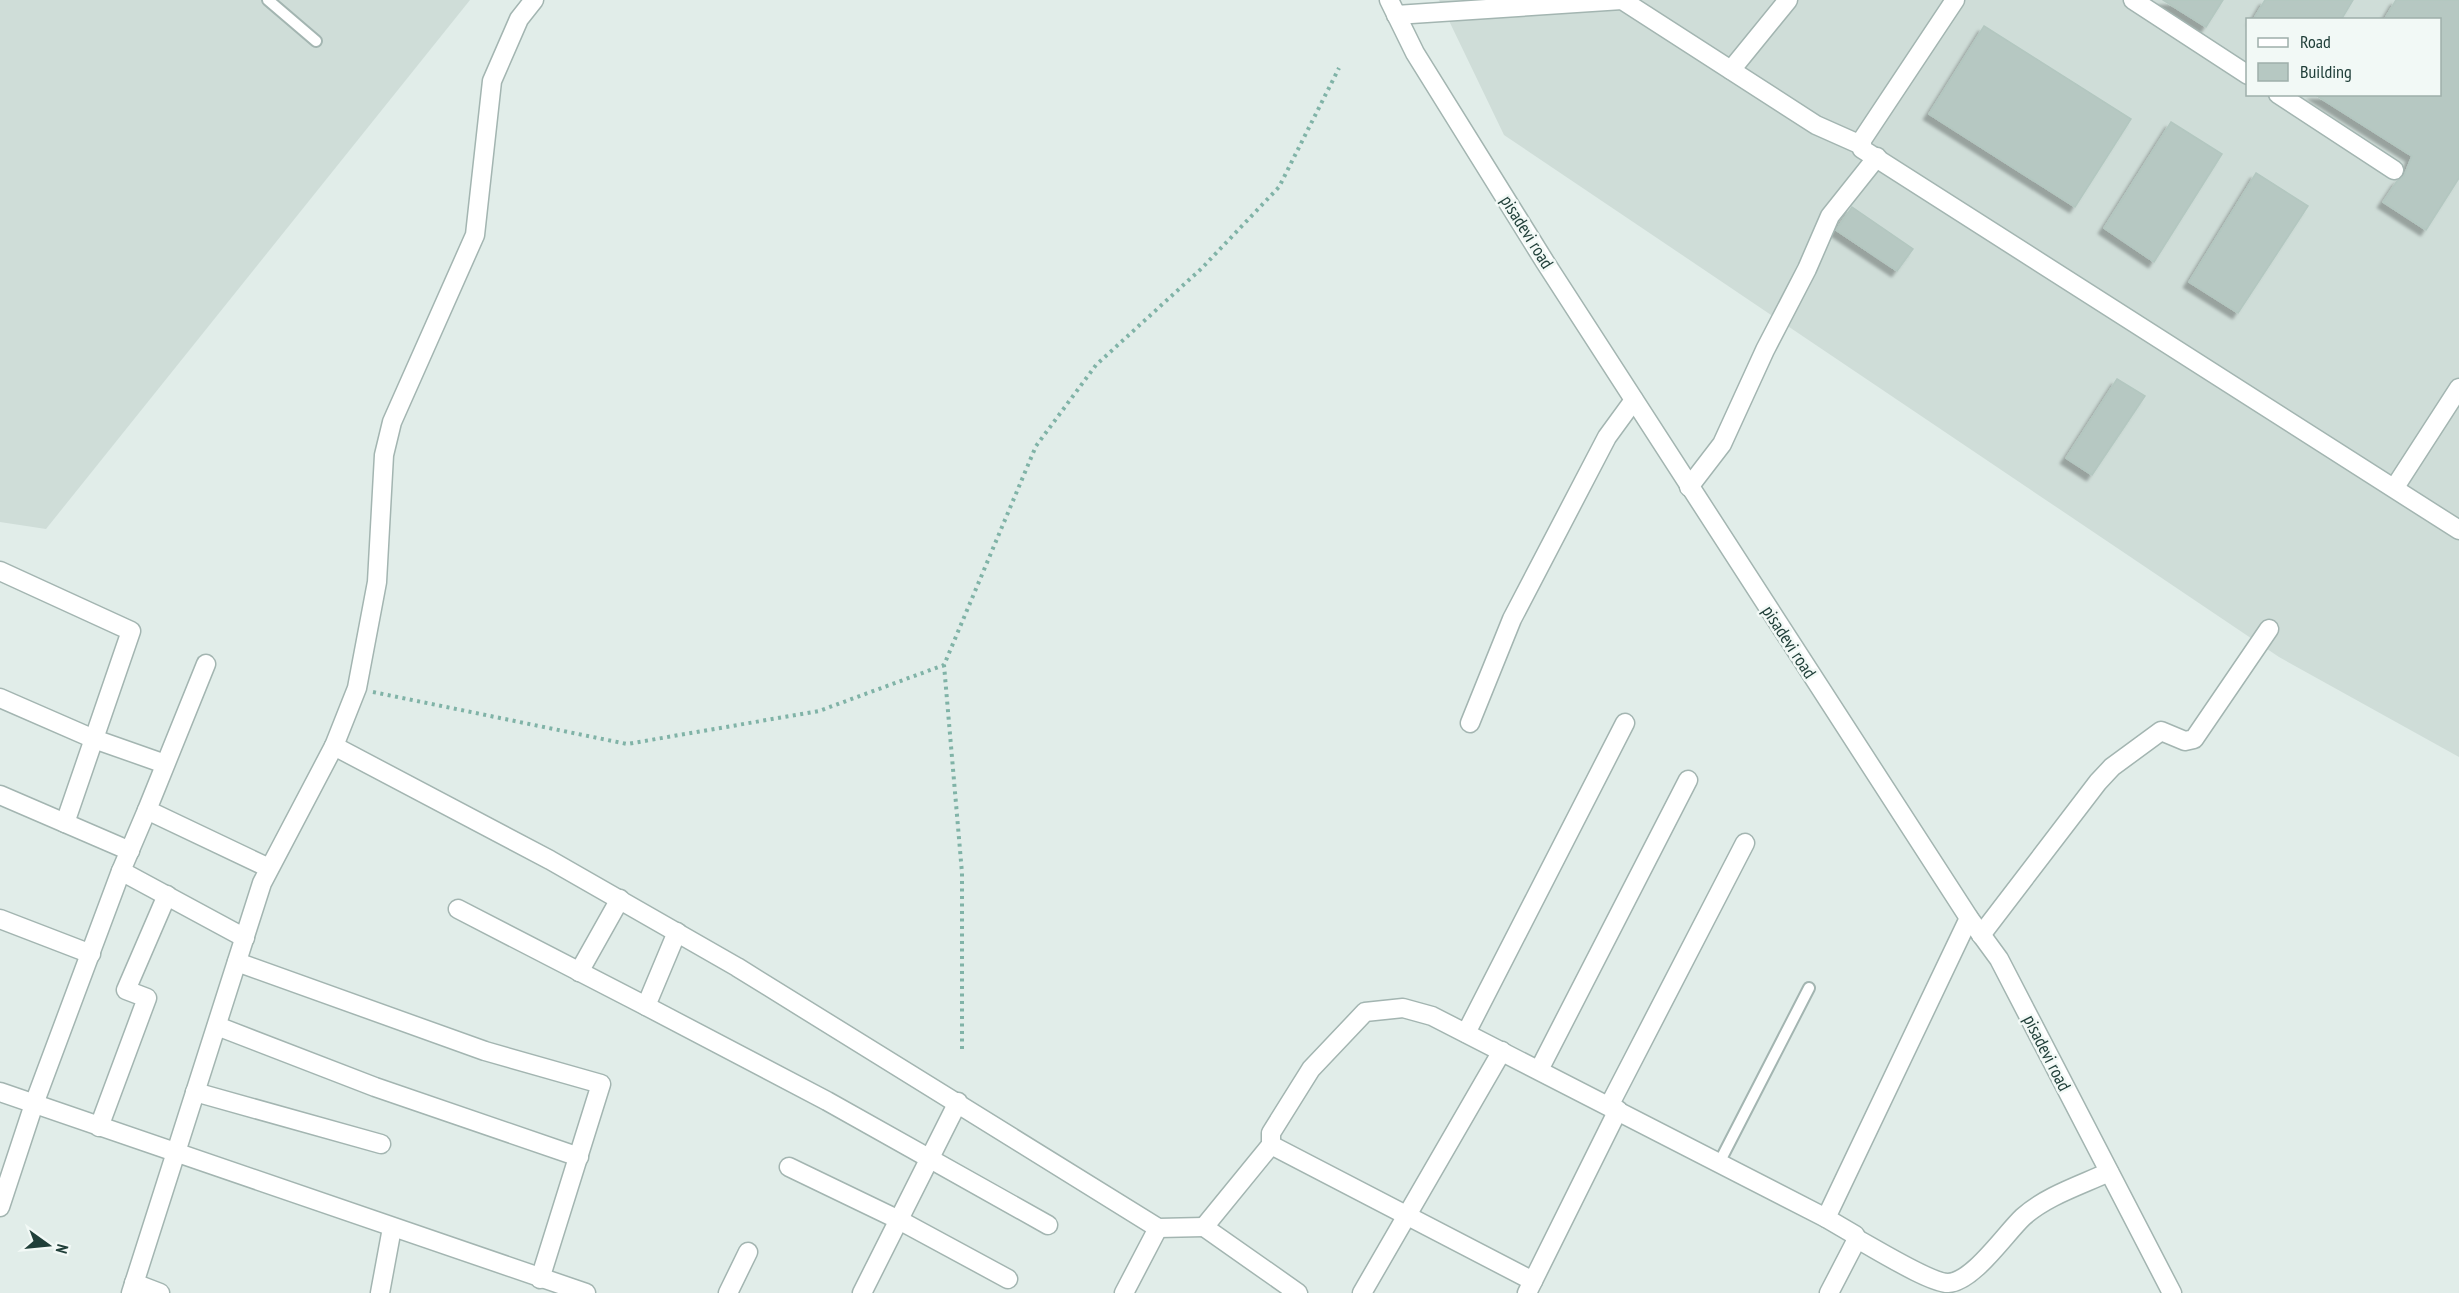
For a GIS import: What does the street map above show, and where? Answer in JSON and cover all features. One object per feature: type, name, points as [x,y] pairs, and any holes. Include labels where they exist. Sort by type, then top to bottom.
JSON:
[{"type":"street","points":[[160,1293],[132,1288],[269,868],[334,746],[357,688],[377,582],[384,454],[392,422],[475,235],[492,81],[519,19],[534,0]]},
{"type":"street","points":[[1393,8],[1622,0],[1816,125],[1861,145],[1863,149],[2459,530]]},
{"type":"street","points":[[1731,70],[1788,0]]},
{"type":"street","points":[[1861,145],[1955,0]]},
{"type":"street","points":[[2133,0],[2246,74]]},
{"type":"street","name":"pisadevi road","points":[[1393,8],[1428,73],[1689,487],[1969,918],[1999,959],[2172,1293]]},
{"type":"street","points":[[2281,96],[2394,170]]},
{"type":"street","points":[[1689,487],[1722,444],[1744,402],[1765,350],[1807,269],[1830,216],[1876,157]]},
{"type":"street","points":[[2395,488],[2459,388]]},
{"type":"street","points":[[1470,723],[1512,619],[1607,437],[1634,400]]},
{"type":"street","points":[[0,571],[131,631],[65,823]]},
{"type":"street","points":[[1981,935],[2112,767],[2161,731],[2185,741],[2194,739],[2269,629]]},
{"type":"street","points":[[0,1207],[34,1104],[90,954],[206,664]]},
{"type":"street","points":[[0,698],[94,739],[165,764]]},
{"type":"street","points":[[1466,1033],[1625,723]]},
{"type":"street","points":[[334,746],[620,899],[677,932],[958,1102],[1158,1228],[1204,1227],[1298,1293]]},
{"type":"street","points":[[1539,1070],[1688,780]]},
{"type":"street","points":[[0,795],[130,851]]},
{"type":"street","points":[[147,810],[269,868]]},
{"type":"street","points":[[1271,1145],[1407,1217],[1530,1287],[1613,1108],[1745,843]]},
{"type":"street","points":[[122,871],[245,938]]},
{"type":"street","points":[[99,1127],[147,998],[126,990],[167,896]]},
{"type":"street","points":[[579,972],[620,899]]},
{"type":"street","points":[[458,909],[828,1101],[1048,1225]]},
{"type":"street","points":[[1826,1218],[1969,918]]},
{"type":"street","points":[[0,919],[90,954]]},
{"type":"street","points":[[646,1006],[677,932]]},
{"type":"street","points":[[237,962],[486,1051],[601,1084],[540,1279]]},
{"type":"street","points":[[1204,1227],[1271,1145],[1271,1133],[1311,1069],[1365,1012],[1403,1008],[1432,1016],[1502,1051],[1826,1218],[1855,1235],[1857,1239],[1937,1281],[1959,1281],[1970,1273],[2023,1216],[2042,1203],[2109,1172]]},
{"type":"street","points":[[217,1026],[375,1087],[579,1156]]},
{"type":"street","points":[[1362,1293],[1502,1051]]},
{"type":"street","points":[[0,1092],[586,1293]]},
{"type":"street","points":[[195,1092],[381,1144]]},
{"type":"street","points":[[864,1292],[958,1102]]},
{"type":"street","points":[[789,1167],[899,1220],[1008,1279]]},
{"type":"street","points":[[380,1293],[392,1228]]},
{"type":"street","points":[[1124,1293],[1158,1228]]},
{"type":"street","points":[[1829,1293],[1857,1239]]},
{"type":"street","points":[[728,1293],[748,1252]]},
{"type":"lane","points":[[268,0],[316,41]]},
{"type":"lane","points":[[1719,1163],[1809,988]]},
{"type":"path","points":[[962,1048],[962,873],[944,665],[1036,446],[1095,365],[1202,268],[1280,187],[1339,68]]},
{"type":"path","points":[[357,688],[627,744],[819,711],[944,665]]},
{"type":"shaded area","points":[[0,0],[470,0],[46,529],[0,522]]},
{"type":"shaded area","points":[[1439,0],[2459,0],[2459,757],[2279,657],[1504,135]]},
{"type":"building","points":[[2163,0],[2223,0],[2206,27]]},
{"type":"building","points":[[2265,0],[2353,0],[2342,18],[2254,18]]},
{"type":"building","points":[[2396,0],[2459,0],[2459,178],[2426,230],[2383,202],[2397,181],[2404,176],[2412,156],[2317,96],[2441,96],[2441,18],[2385,18]]},
{"type":"building","points":[[1984,26],[2131,119],[2075,207],[1929,114]]},
{"type":"building","points":[[2171,122],[2222,154],[2154,262],[2104,228]]},
{"type":"building","points":[[2256,173],[2308,206],[2238,313],[2189,282]]},
{"type":"building","points":[[1852,207],[1913,249],[1897,271],[1836,230]]},
{"type":"building","points":[[2117,379],[2145,396],[2092,475],[2066,458]]}]
